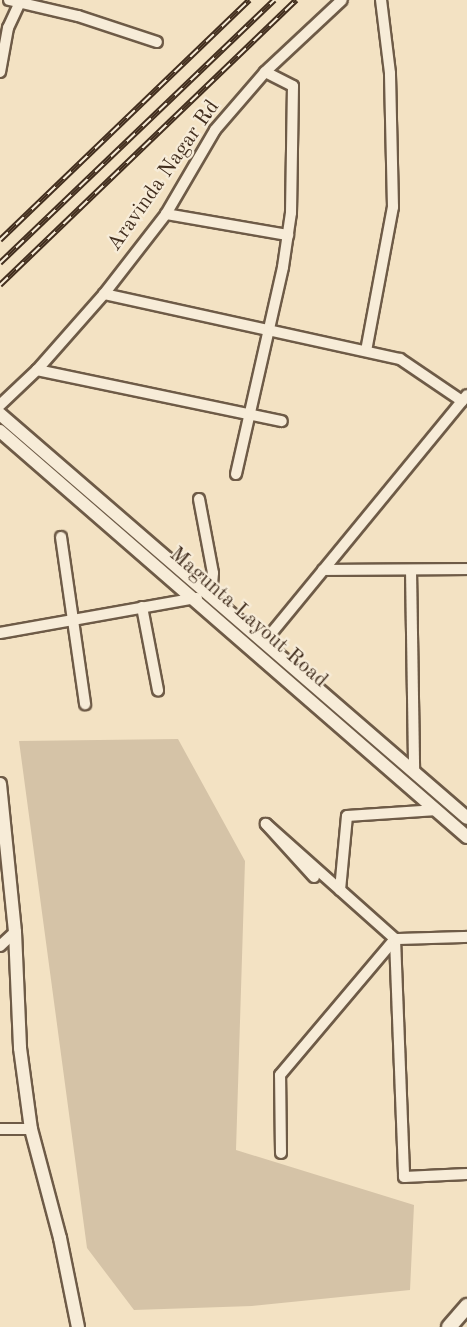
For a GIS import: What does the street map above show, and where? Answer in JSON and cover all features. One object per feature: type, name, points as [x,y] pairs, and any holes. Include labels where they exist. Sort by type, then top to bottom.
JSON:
[{"type":"main road","points":[[449,1327],[467,1306]]},
{"type":"street","name":"Aravinda Nagar Rd","points":[[0,405],[38,370],[104,294],[166,214],[215,130],[265,72],[342,0]]},
{"type":"street","points":[[366,351],[393,207],[390,73],[381,0]]},
{"type":"street","points":[[0,72],[4,28],[14,1],[78,16],[157,42]]},
{"type":"street","points":[[236,474],[269,331],[288,235],[294,86],[265,72]]},
{"type":"street","points":[[166,214],[288,235]]},
{"type":"street","points":[[104,294],[366,351],[416,368],[464,398],[265,641]]},
{"type":"street","points":[[38,370],[282,421]]},
{"type":"street","name":"Magunta Layout Road","points":[[0,414],[467,818]]},
{"type":"street","name":"Magunta Layout Road","points":[[0,431],[196,598],[467,837]]},
{"type":"street","points":[[199,498],[213,573],[212,596]]},
{"type":"street","points":[[61,537],[85,704]]},
{"type":"street","points":[[323,570],[467,569]]},
{"type":"street","points":[[411,570],[414,771]]},
{"type":"street","points":[[0,633],[196,598]]},
{"type":"street","points":[[142,608],[158,690]]},
{"type":"street","points":[[0,784],[15,932],[20,1048],[31,1129],[60,1238],[78,1327]]},
{"type":"street","points":[[340,890],[347,816],[437,810]]},
{"type":"street","points":[[314,877],[266,824],[395,939],[467,937]]},
{"type":"street","points":[[0,946],[15,932]]},
{"type":"street","points":[[281,1153],[280,1075],[395,939]]},
{"type":"street","points":[[395,939],[404,1178],[467,1174]]},
{"type":"street","points":[[0,1129],[31,1129]]},
{"type":"shaded area","points":[[178,739],[245,861],[236,1150],[414,1205],[410,1290],[252,1306],[134,1310],[87,1248],[19,741]]},
{"type":"railway","points":[[0,240],[249,0]]},
{"type":"railway","points":[[0,263],[274,0]]},
{"type":"railway","points":[[0,285],[296,0]]}]
